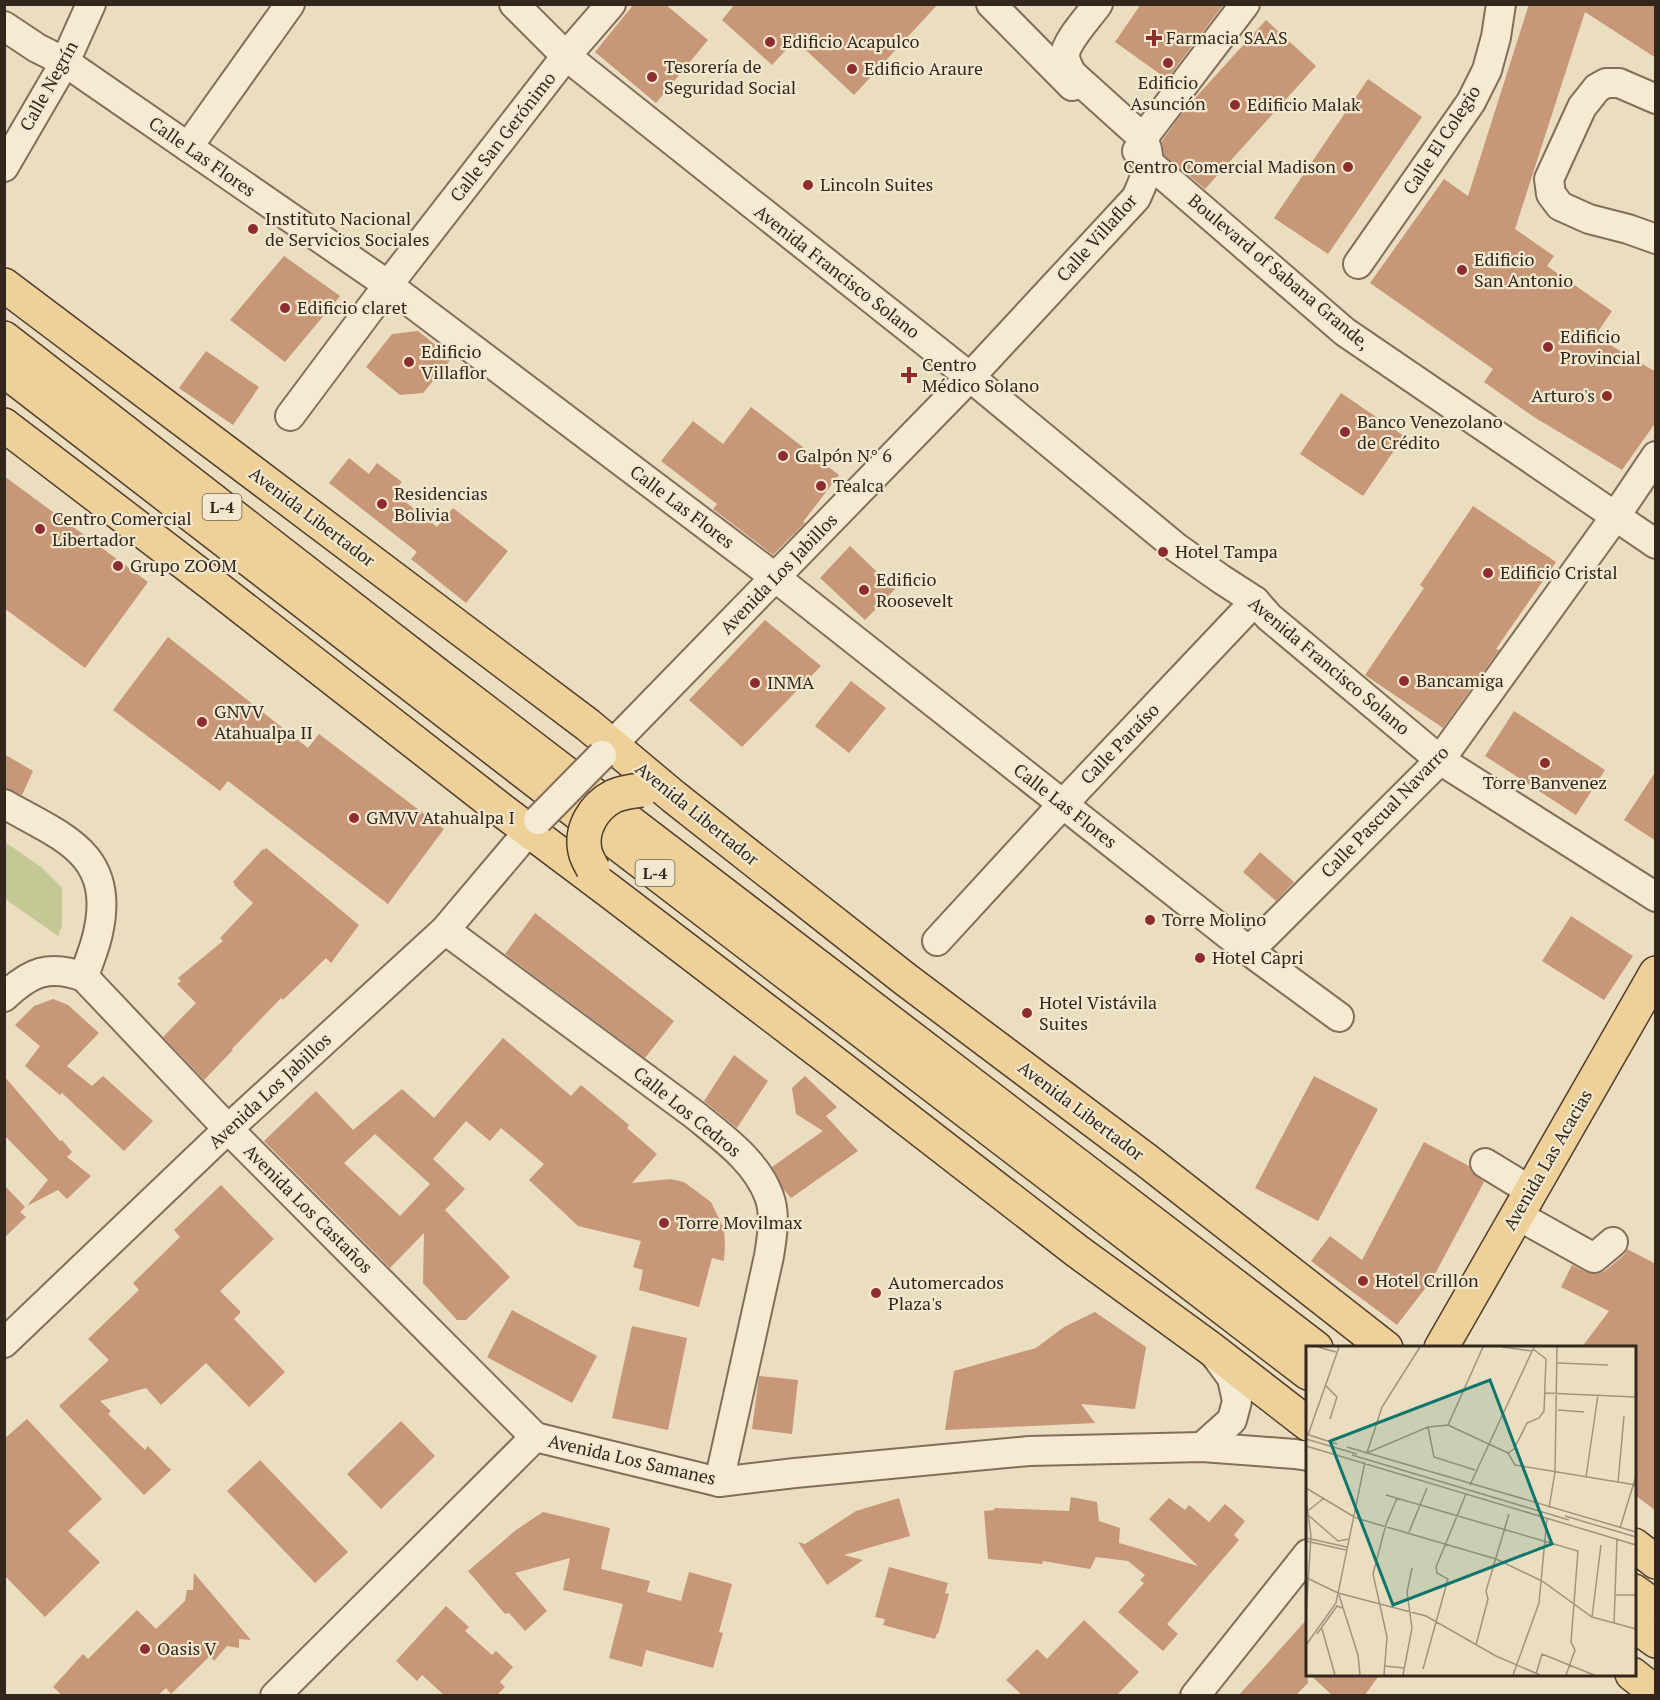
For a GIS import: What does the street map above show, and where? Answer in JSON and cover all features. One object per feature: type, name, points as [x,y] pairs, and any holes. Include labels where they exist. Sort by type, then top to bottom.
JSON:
[{"type":"main road","name":"Avenida Libertador","points":[[4,285],[607,750],[674,796],[905,979],[1146,1160],[1378,1344]]},
{"type":"main road","name":"L-4","points":[[4,338],[439,676],[1315,1346]]},
{"type":"main road","name":"L-4","points":[[4,370],[1306,1371]]},
{"type":"main road","name":"L-4","points":[[4,425],[533,826],[1077,1251],[1210,1348],[1306,1422]]},
{"type":"main road","name":"L-4","points":[[600,879],[585,853],[583,839],[593,814],[600,806],[625,792],[642,790],[674,796]]},
{"type":"main road","name":"Avenida Las Acacias","points":[[1442,1346],[1656,973]]},
{"type":"main road","points":[[1636,1546],[1656,1562]]},
{"type":"main road","points":[[1636,1592],[1656,1607]]},
{"type":"main road","points":[[1636,1626],[1656,1641]]},
{"type":"main road","points":[[1635,1676],[1656,1693]]},
{"type":"street","name":"Calle Negrín","points":[[4,167],[65,62],[91,4]]},
{"type":"street","points":[[188,147],[290,4]]},
{"type":"street","name":"Avenida Francisco Solano","points":[[514,4],[566,56],[970,377],[1177,548],[1255,601],[1269,617],[1440,760],[1656,897]]},
{"type":"street","name":"Calle San Gerónimo","points":[[290,416],[388,285],[566,56],[611,4]]},
{"type":"street","name":"Boulevard of Sabana Grande,","points":[[992,4],[1146,151],[1345,332],[1656,544]]},
{"type":"street","points":[[1098,4],[1068,45],[1065,55],[1067,64],[1072,74],[1146,151]]},
{"type":"street","name":"Calle Villaflor","points":[[970,377],[1136,198],[1145,178],[1146,151],[1245,4]]},
{"type":"street","name":"Calle El Colegio","points":[[1358,264],[1471,102],[1487,70],[1496,37],[1501,4]]},
{"type":"street","name":"Calle Las Flores","points":[[4,26],[37,48],[65,62],[388,285],[776,578],[1249,951],[1338,1017]]},
{"type":"street","points":[[1656,99],[1619,83],[1606,83],[1597,88],[1582,107],[1549,179],[1551,194],[1560,206],[1589,219],[1656,239]]},
{"type":"street","name":"Avenida Los Jabillos","points":[[4,1343],[228,1129],[445,930],[533,826],[970,377]]},
{"type":"street","name":"Calle Pascual Navarro","points":[[1249,951],[1440,760],[1615,517],[1656,456]]},
{"type":"street","name":"Calle Paraíso","points":[[938,941],[1063,804],[1255,601]]},
{"type":"street","points":[[4,804],[82,851],[91,862],[100,884],[102,907],[98,933],[84,977],[58,970],[33,974],[4,997]]},
{"type":"street","name":"Calle Los Cedros","points":[[445,930],[731,1143],[751,1166],[770,1198],[773,1234],[719,1482]]},
{"type":"street","name":"Avenida Los Castaños","points":[[84,977],[228,1129],[535,1437]]},
{"type":"street","points":[[1485,1162],[1524,1203],[1594,1258],[1613,1242]]},
{"type":"street","points":[[1202,1447],[1232,1420],[1237,1401],[1232,1378],[1210,1348]]},
{"type":"street","name":"Avenida Los Samanes","points":[[275,1695],[535,1437],[719,1482],[1029,1451],[1202,1447],[1306,1456]]},
{"type":"street","points":[[1195,1695],[1306,1556]]},
{"type":"green space","points":[[5,842],[41,867],[62,888],[62,925],[58,936],[5,899]]},
{"type":"building","name":"Tesorería de Seguridad Social","points":[[634,4],[665,4],[708,40],[656,103],[595,52]]},
{"type":"building","name":"Edificio Araure","points":[[735,4],[938,4],[854,95],[795,40],[772,65],[722,20]]},
{"type":"building","name":"Edificio Asunción","points":[[1141,4],[1224,4],[1167,79],[1115,42]]},
{"type":"building","points":[[1529,4],[1656,4],[1656,58],[1585,12],[1515,229],[1554,256],[1547,266],[1612,311],[1595,336],[1656,372],[1656,422],[1622,470],[1534,417],[1484,382],[1493,369],[1370,283],[1444,179],[1468,196]]},
{"type":"building","name":"Edificio Malak","points":[[1266,20],[1316,66],[1205,189],[1164,155],[1162,141],[1186,108]]},
{"type":"building","name":"Centro Comercial Madison","points":[[1368,79],[1422,117],[1328,254],[1274,218]]},
{"type":"building","name":"Edificio claret","points":[[284,256],[340,296],[285,362],[230,320]]},
{"type":"building","name":"Edificio Villaflor","points":[[418,331],[452,358],[423,393],[400,395],[366,367],[392,334]]},
{"type":"building","points":[[206,351],[259,387],[233,425],[179,388]]},
{"type":"building","points":[[1341,393],[1404,436],[1363,496],[1300,454]]},
{"type":"building","points":[[751,407],[839,475],[803,522],[805,523],[773,555],[713,509],[717,504],[661,461],[693,421],[723,444]]},
{"type":"building","points":[[349,458],[369,474],[377,463],[402,482],[393,492],[437,527],[453,508],[508,551],[466,603],[411,559],[417,552],[329,483]]},
{"type":"building","name":"Centro Comercial Libertador","points":[[4,476],[148,582],[85,668],[4,608]]},
{"type":"building","points":[[1473,506],[1556,562],[1496,649],[1499,650],[1443,728],[1365,675],[1424,588],[1420,585]]},
{"type":"building","name":"Edificio Roosevelt","points":[[850,546],[895,589],[865,620],[820,578]]},
{"type":"building","name":"INMA","points":[[765,620],[821,666],[742,747],[689,700]]},
{"type":"building","points":[[168,637],[308,748],[319,734],[444,829],[388,904],[228,781],[220,791],[113,710]]},
{"type":"building","points":[[851,681],[886,708],[849,753],[815,726]]},
{"type":"building","name":"Torre Banvenez","points":[[1514,711],[1605,770],[1576,815],[1485,756]]},
{"type":"building","points":[[4,754],[33,771],[22,795],[4,788]]},
{"type":"building","points":[[1656,771],[1656,841],[1624,820]]},
{"type":"building","points":[[266,848],[359,925],[331,963],[326,958],[283,1000],[281,998],[204,1080],[163,1037],[196,1003],[177,984],[181,981],[178,978],[223,941],[220,938],[253,903],[233,882]]},
{"type":"building","points":[[1260,852],[1294,882],[1276,901],[1243,872]]},
{"type":"building","points":[[535,913],[674,1021],[645,1058],[505,954]]},
{"type":"building","points":[[1571,916],[1633,956],[1604,1000],[1542,961]]},
{"type":"building","points":[[53,999],[68,1005],[99,1033],[67,1066],[92,1086],[103,1076],[153,1121],[124,1151],[62,1093],[60,1095],[25,1066],[40,1046],[15,1025],[34,1006]]},
{"type":"building","points":[[503,1038],[571,1096],[581,1085],[629,1125],[627,1128],[657,1154],[632,1183],[670,1179],[684,1182],[711,1202],[724,1229],[724,1261],[712,1258],[699,1307],[639,1290],[643,1270],[633,1267],[641,1241],[578,1226],[529,1180],[544,1164],[501,1128],[490,1141],[466,1121],[433,1159],[465,1189],[445,1210],[510,1277],[466,1320],[457,1320],[423,1283],[424,1233],[390,1268],[264,1141],[316,1091],[353,1130],[402,1089],[434,1118]],"holes":[[[375,1134],[430,1184],[400,1216],[344,1163]]]},
{"type":"building","points":[[734,1055],[768,1081],[737,1128],[704,1101]]},
{"type":"building","points":[[4,1076],[72,1152],[67,1157],[91,1176],[67,1199],[58,1190],[27,1206],[48,1180],[4,1135]]},
{"type":"building","points":[[805,1076],[837,1107],[826,1116],[858,1151],[791,1198],[772,1167],[823,1131],[796,1114],[792,1088]]},
{"type":"building","points":[[1314,1076],[1378,1109],[1318,1221],[1255,1188]]},
{"type":"building","points":[[1424,1142],[1469,1166],[1471,1171],[1484,1182],[1428,1287],[1397,1325],[1311,1261],[1330,1236],[1362,1260]]},
{"type":"building","points":[[4,1185],[25,1207],[20,1212],[26,1217],[4,1238]]},
{"type":"building","points":[[221,1185],[274,1239],[220,1291],[241,1312],[234,1319],[285,1372],[249,1407],[206,1363],[161,1405],[146,1388],[100,1401],[111,1411],[108,1414],[145,1450],[148,1446],[171,1470],[144,1495],[59,1406],[109,1360],[88,1339],[139,1290],[133,1283],[180,1237],[174,1230]]},
{"type":"building","points":[[1627,1249],[1656,1264],[1656,1511],[1636,1496],[1636,1346],[1583,1346],[1609,1311],[1561,1287],[1572,1265],[1596,1274],[1605,1271],[1624,1255]]},
{"type":"building","points":[[512,1310],[597,1356],[572,1403],[487,1357]]},
{"type":"building","points":[[1095,1312],[1146,1347],[1135,1409],[1081,1404],[1095,1423],[945,1430],[954,1371],[1036,1348],[1064,1327]]},
{"type":"building","points":[[632,1326],[687,1338],[668,1430],[612,1418]]},
{"type":"building","points":[[759,1376],[798,1380],[792,1434],[752,1429]]},
{"type":"building","points":[[27,1419],[102,1499],[68,1531],[100,1562],[45,1617],[4,1575],[4,1439]]},
{"type":"building","points":[[401,1421],[435,1456],[381,1509],[347,1474]]},
{"type":"building","points":[[260,1460],[348,1552],[315,1583],[227,1491]]},
{"type":"building","points":[[1071,1497],[1097,1502],[1099,1521],[1120,1528],[1119,1543],[1198,1566],[1149,1519],[1169,1498],[1185,1510],[1189,1505],[1209,1522],[1225,1504],[1245,1521],[1234,1535],[1239,1540],[1167,1624],[1178,1634],[1163,1651],[1118,1612],[1144,1583],[1140,1580],[1145,1575],[1128,1561],[1096,1557],[1090,1569],[1043,1561],[1042,1564],[988,1559],[984,1511],[995,1508],[1069,1511]]},
{"type":"building","points":[[899,1498],[910,1536],[844,1555],[863,1560],[827,1585],[798,1542],[805,1544],[856,1511]]},
{"type":"building","points":[[543,1512],[610,1528],[601,1569],[650,1581],[647,1592],[681,1601],[689,1572],[732,1584],[719,1632],[723,1633],[713,1668],[646,1650],[642,1667],[609,1658],[623,1604],[563,1590],[570,1558],[515,1573],[547,1611],[525,1631],[509,1613],[505,1614],[468,1571],[516,1530]]},
{"type":"building","points":[[889,1567],[948,1583],[945,1593],[949,1594],[935,1639],[883,1625],[885,1619],[875,1617]]},
{"type":"building","points":[[194,1573],[251,1640],[239,1639],[239,1648],[227,1646],[214,1661],[210,1656],[171,1694],[166,1688],[158,1695],[62,1695],[53,1687],[83,1654],[88,1659],[137,1610],[156,1629],[185,1601],[187,1590],[193,1590]]},
{"type":"building","points":[[446,1606],[469,1627],[465,1631],[492,1655],[496,1651],[513,1667],[500,1682],[505,1687],[497,1695],[444,1695],[422,1675],[417,1681],[396,1661]]},
{"type":"building","points":[[1084,1620],[1139,1672],[1117,1695],[1022,1695],[1006,1680],[1037,1649],[1047,1659]]},
{"type":"building","points":[[1306,1620],[1308,1683],[1296,1695],[1239,1695]]},
{"type":"building","points":[[1311,1676],[1379,1676],[1365,1695],[1332,1695]]},
{"type":"place","name":"Farmacia SAAS","points":[[1154,38]]},
{"type":"place","name":"Edificio Acapulco","points":[[770,42]]},
{"type":"place","name":"Edificio Asunción","points":[[1168,63]]},
{"type":"place","name":"Edificio Araure","points":[[852,69]]},
{"type":"place","name":"Tesorería de Seguridad Social","points":[[652,77]]},
{"type":"place","name":"Edificio Malak","points":[[1235,105]]},
{"type":"place","name":"Centro Comercial Madison","points":[[1348,167]]},
{"type":"place","name":"Lincoln Suites","points":[[808,185]]},
{"type":"place","name":"Instituto Nacional de Servicios Sociales","points":[[253,229]]},
{"type":"place","name":"Edificio San Antonio","points":[[1462,270]]},
{"type":"place","name":"Edificio claret","points":[[285,308]]},
{"type":"place","name":"Edificio Provincial","points":[[1548,347]]},
{"type":"place","name":"Edificio Villaflor","points":[[409,362]]},
{"type":"place","name":"Centro Médico Solano","points":[[909,375]]},
{"type":"place","name":"Arturo's","points":[[1607,396]]},
{"type":"place","name":"Banco Venezolano de Crédito","points":[[1345,432]]},
{"type":"place","name":"Galpón N° 6","points":[[783,456]]},
{"type":"place","name":"Tealca","points":[[821,486]]},
{"type":"place","name":"Residencias Bolivia","points":[[382,504]]},
{"type":"place","name":"Centro Comercial Libertador","points":[[40,529]]},
{"type":"place","name":"Hotel Tampa","points":[[1163,552]]},
{"type":"place","name":"Grupo ZOOM","points":[[118,566]]},
{"type":"place","name":"Edificio Cristal","points":[[1488,573]]},
{"type":"place","name":"Edificio Roosevelt","points":[[864,590]]},
{"type":"place","name":"Bancamiga","points":[[1404,681]]},
{"type":"place","name":"INMA","points":[[755,683]]},
{"type":"place","name":"GNVV Atahualpa II","points":[[202,722]]},
{"type":"place","name":"Torre Banvenez","points":[[1545,763]]},
{"type":"place","name":"GMVV Atahualpa I","points":[[354,818]]},
{"type":"place","name":"Torre Molino","points":[[1150,920]]},
{"type":"place","name":"Hotel Capri","points":[[1200,958]]},
{"type":"place","name":"Hotel Vistávila Suites","points":[[1027,1013]]},
{"type":"place","name":"Torre Movilmax","points":[[664,1223]]},
{"type":"place","name":"Hotel Crillon","points":[[1363,1281]]},
{"type":"place","name":"Automercados Plaza's","points":[[876,1293]]},
{"type":"place","name":"Oasis V","points":[[145,1649]]}]
